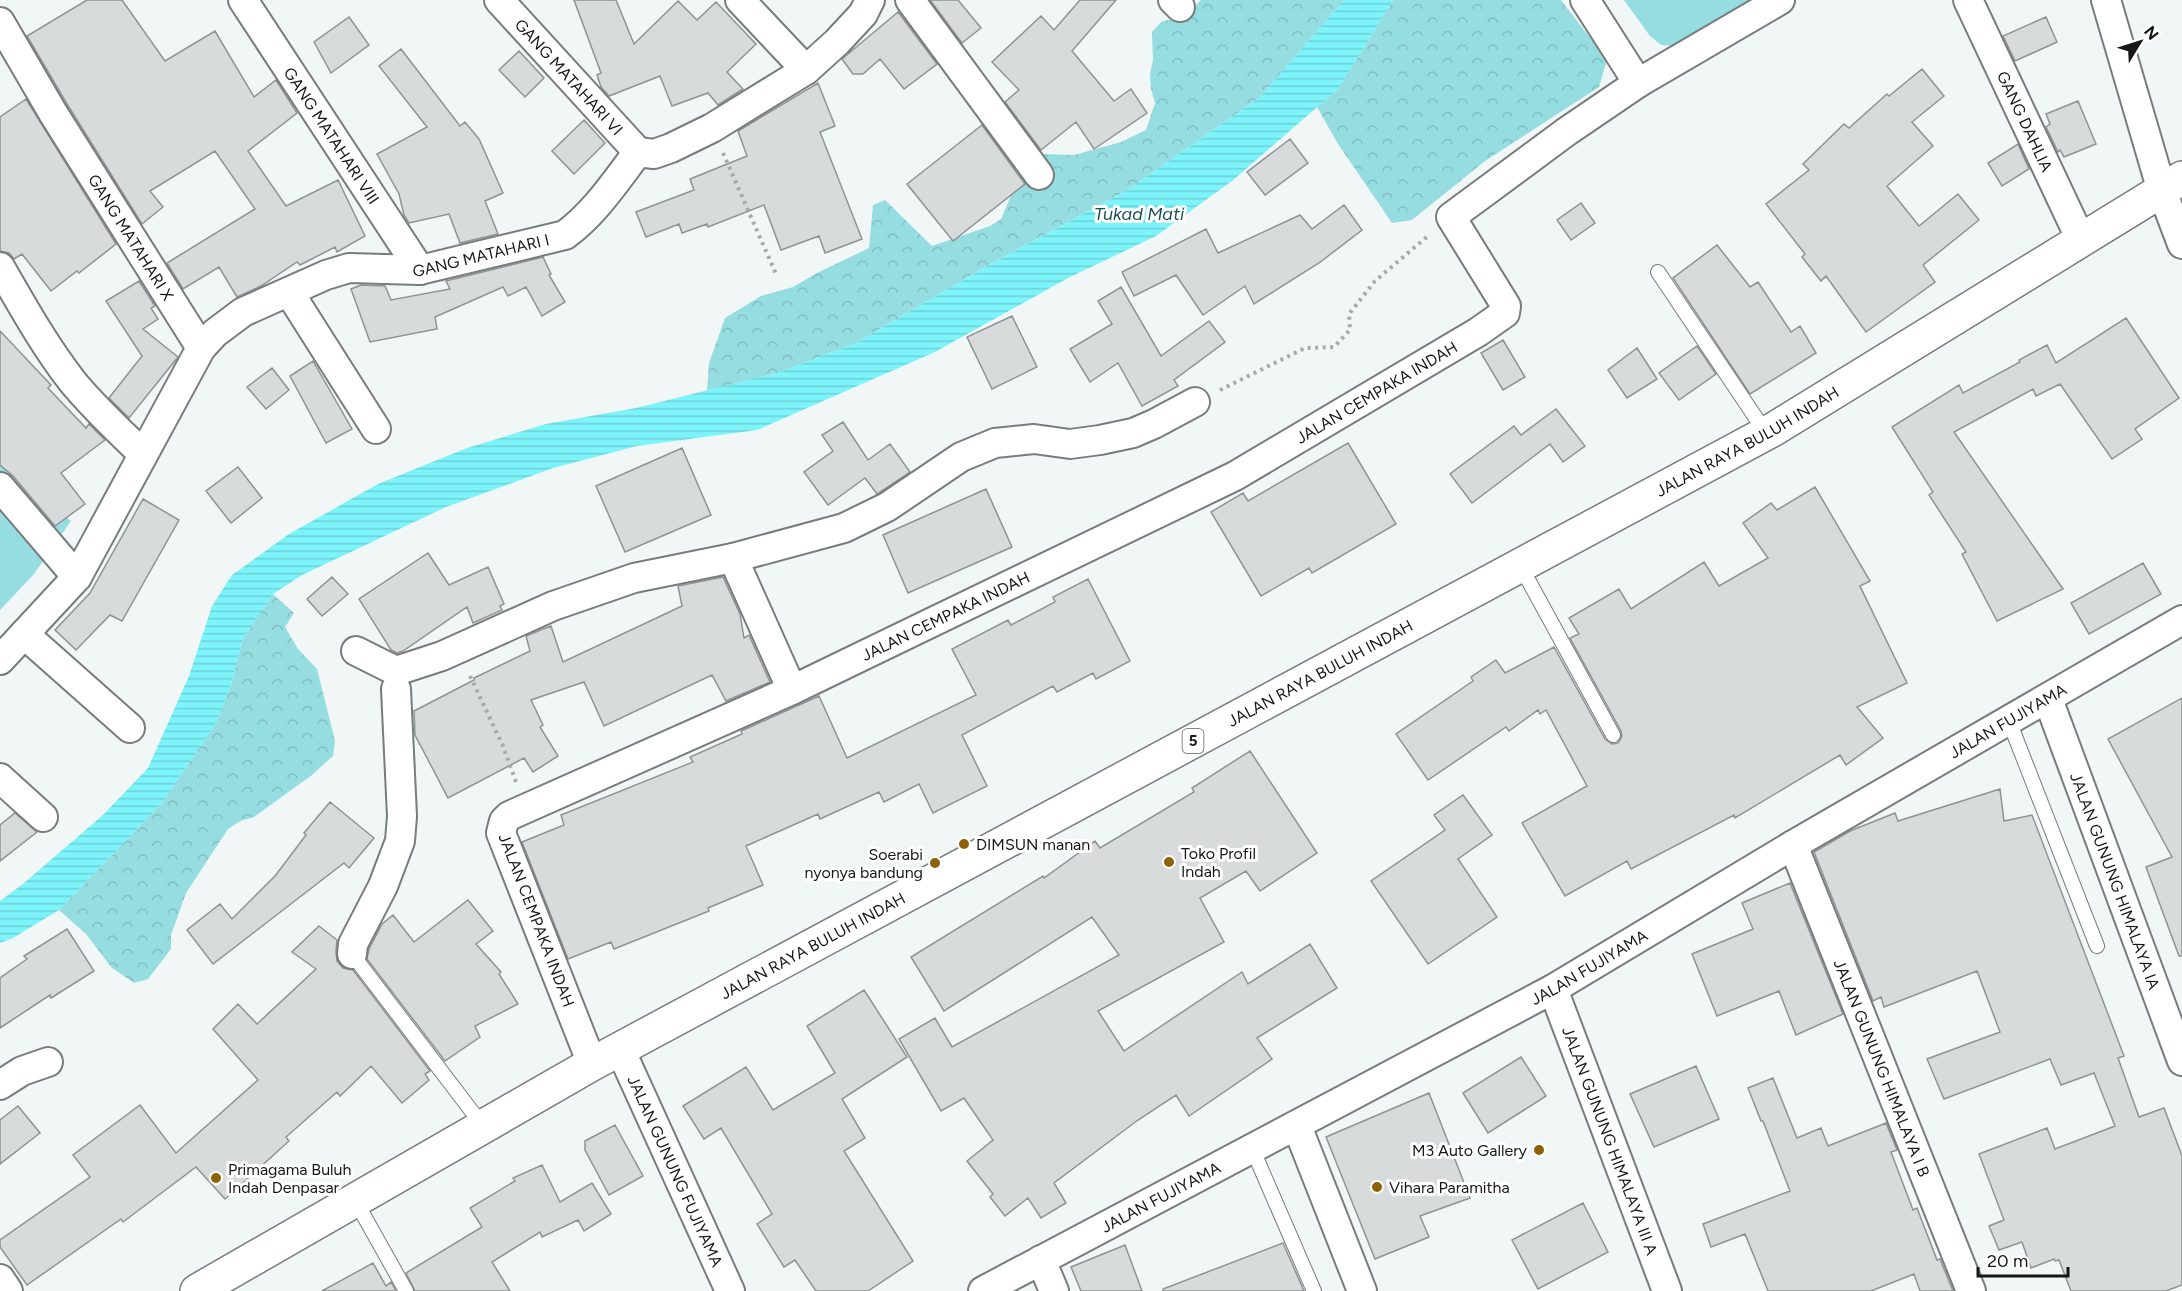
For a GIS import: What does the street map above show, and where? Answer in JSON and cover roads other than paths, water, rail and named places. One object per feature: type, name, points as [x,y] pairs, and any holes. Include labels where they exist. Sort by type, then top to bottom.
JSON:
[{"type":"highway","name":"JALAN RAYA BULUH INDAH","points":[[198,1291],[606,1057],[1766,433],[2172,185]]},
{"type":"street","name":"GANG MATAHARI VIII","points":[[243,0],[420,270]]},
{"type":"street","name":"GANG MATAHARI VI","points":[[499,0],[638,152]]},
{"type":"street","points":[[740,0],[806,70]]},
{"type":"street","points":[[638,152],[654,154],[712,128],[806,70],[863,14],[870,0]]},
{"type":"street","points":[[910,0],[1039,175]]},
{"type":"street","points":[[1585,0],[1638,82],[1780,0]]},
{"type":"street","name":"GANG DAHLIA","points":[[1968,0],[2081,240]]},
{"type":"street","points":[[2106,0],[2172,185],[2182,244]]},
{"type":"street","name":"GANG MATAHARI X","points":[[0,22],[53,113],[201,348]]},
{"type":"street","name":"JALAN CEMPAKA INDAH","points":[[606,1057],[501,833],[504,821],[509,816],[792,690],[1235,476],[1498,318],[1505,313],[1504,301],[1450,217],[1638,82]]},
{"type":"street","name":"GANG MATAHARI I","points":[[201,348],[215,333],[243,312],[326,275],[349,268],[420,270],[565,235],[583,222],[638,152]]},
{"type":"street","points":[[0,267],[41,338],[71,380],[98,411],[143,454]]},
{"type":"street","points":[[289,292],[376,429]]},
{"type":"street","points":[[0,660],[77,577],[201,348]]},
{"type":"street","points":[[356,651],[396,671],[457,648],[553,606],[634,578],[733,558],[844,528],[866,519],[961,457],[995,443],[1034,439],[1070,444],[1133,433],[1195,402]]},
{"type":"street","points":[[0,488],[77,577]]},
{"type":"street","points":[[733,558],[792,690]]},
{"type":"street","name":"JALAN FUJIYAMA","points":[[983,1291],[1553,988],[1793,845],[2182,620]]},
{"type":"street","points":[[24,634],[130,728]]},
{"type":"street","points":[[352,954],[353,944],[383,886],[400,841],[402,816],[396,689]]},
{"type":"street","name":"JALAN GUNUNG HIMALAYA IA","points":[[2048,699],[2182,1061]]},
{"type":"street","points":[[0,778],[43,817]]},
{"type":"street","name":"JALAN GUNUNG HIMALAYA I B","points":[[1793,845],[1971,1291]]},
{"type":"street","name":"JALAN GUNUNG HIMALAYA III A","points":[[1553,988],[1667,1291]]},
{"type":"street","name":"JALAN GUNUNG FUJIYAMA","points":[[606,1057],[730,1291]]},
{"type":"street","points":[[0,1085],[22,1071],[48,1062]]},
{"type":"street","points":[[1297,1126],[1362,1291]]},
{"type":"street","points":[[1041,1260],[1054,1291]]},
{"type":"street","points":[[0,1279],[8,1291]]},
{"type":"lane","points":[[1658,272],[1766,433]]},
{"type":"lane","points":[[1520,565],[1613,735]]},
{"type":"lane","points":[[2009,721],[2097,946]]},
{"type":"lane","points":[[352,954],[483,1126]]},
{"type":"lane","points":[[1252,1148],[1314,1291]]},
{"type":"lane","points":[[355,1200],[406,1291]]},
{"type":"water","name":"Tukad Mati","points":[[1344,0],[1393,0],[1338,89],[1232,181],[1156,236],[1068,278],[935,352],[757,430],[637,446],[553,468],[446,507],[302,575],[273,594],[243,638],[230,688],[216,723],[161,804],[59,910],[13,938],[0,943],[0,901],[103,815],[148,768],[189,676],[212,606],[232,575],[289,534],[378,484],[467,448],[546,424],[636,408],[777,373],[854,344],[989,265],[1129,189],[1260,97]]},
{"type":"place","name":"DIMSUN manan","points":[[964,844]]},
{"type":"place","name":"Toko Profil Indah","points":[[1169,862]]},
{"type":"place","name":"Soerabi nyonya bandung","points":[[935,863]]},
{"type":"place","name":"M3 Auto Gallery","points":[[1539,1150]]},
{"type":"place","name":"Primagama Buluh Indah Denpasar","points":[[216,1178]]},
{"type":"place","name":"Vihara Paramitha","points":[[1377,1187]]}]
